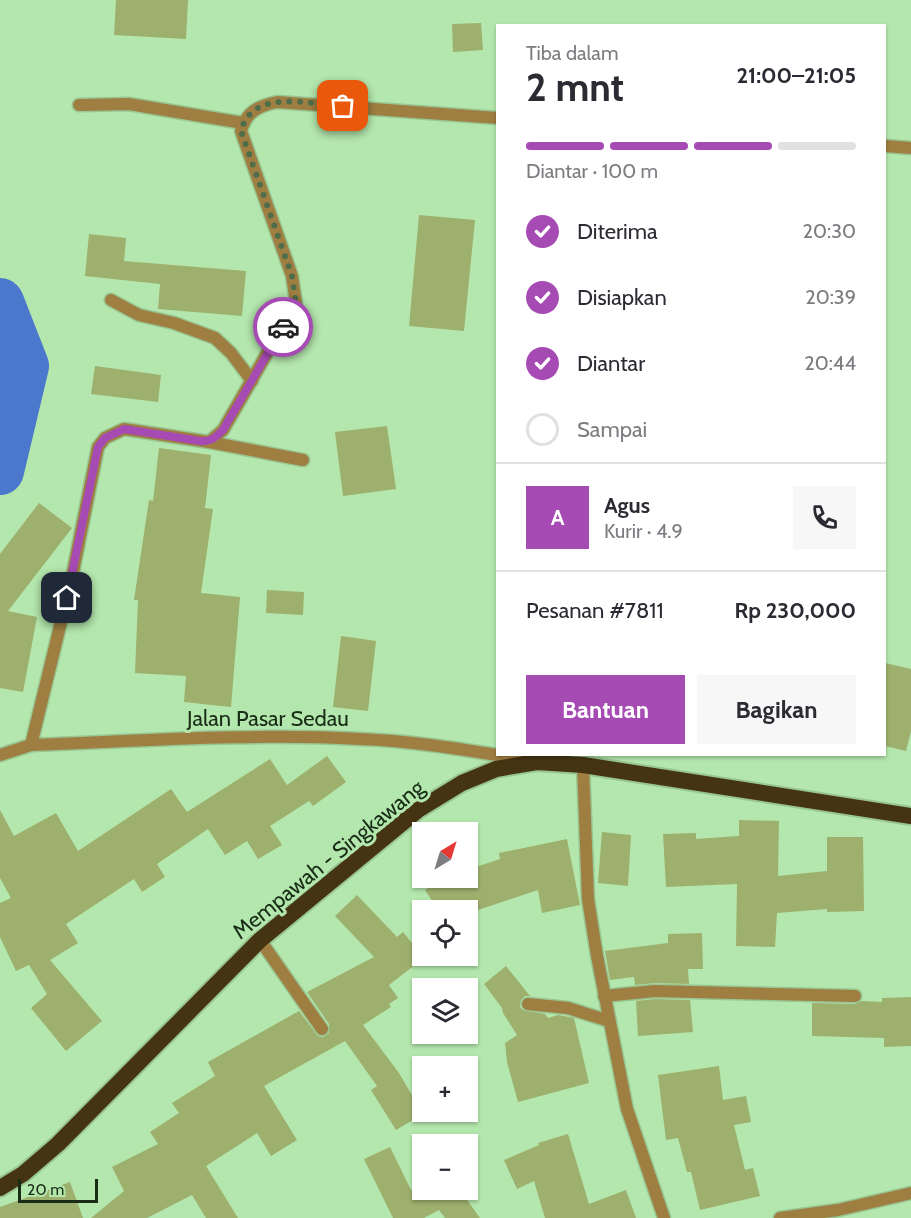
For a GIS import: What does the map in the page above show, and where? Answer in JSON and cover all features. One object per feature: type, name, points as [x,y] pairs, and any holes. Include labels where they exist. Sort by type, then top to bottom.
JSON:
[{"type":"highway","name":"Mempawah - Singkawang","points":[[0,1188],[23,1174],[58,1143],[260,940],[418,810],[462,783],[496,769],[537,762],[583,765],[911,816]]},
{"type":"street","points":[[209,442],[223,430],[296,303],[292,276],[241,131],[243,123],[254,110],[261,105],[277,102],[496,118]]},
{"type":"street","points":[[79,105],[129,104],[243,123]]},
{"type":"street","points":[[886,146],[911,148]]},
{"type":"street","points":[[111,300],[139,315],[174,323],[215,338],[231,352],[252,381]]},
{"type":"street","points":[[31,745],[72,577],[98,447],[105,438],[124,429],[303,460]]},
{"type":"street","name":"Jalan Pasar Sedau","points":[[0,755],[31,745],[263,737],[360,739],[430,745],[496,755]]},
{"type":"street","name":"Jalan Pasar Sedau","points":[[499,756],[537,762]]},
{"type":"street","points":[[583,765],[588,899],[604,996],[627,1109],[664,1218]]},
{"type":"street","points":[[260,940],[322,1029]]},
{"type":"street","points":[[604,996],[655,991],[855,996]]},
{"type":"street","points":[[528,1004],[568,1008],[609,1021]]},
{"type":"street","points":[[780,1218],[838,1210],[911,1193]]},
{"type":"building","points":[[116,0],[188,0],[186,39],[114,35]]},
{"type":"building","points":[[481,23],[483,50],[453,52],[452,24]]},
{"type":"building","points":[[419,215],[475,220],[464,331],[409,326]]},
{"type":"building","points":[[89,234],[126,238],[124,261],[246,271],[242,316],[158,309],[160,284],[85,276]]},
{"type":"building","points":[[95,366],[161,375],[158,402],[91,394]]},
{"type":"building","points":[[387,426],[396,489],[343,496],[335,432]]},
{"type":"building","points":[[159,448],[211,455],[205,508],[213,509],[201,593],[240,597],[231,707],[184,702],[186,676],[135,673],[138,600],[134,600],[149,500],[153,501]]},
{"type":"building","points":[[39,503],[72,528],[8,611],[37,617],[23,692],[0,688],[0,554]]},
{"type":"building","points":[[267,590],[304,592],[303,615],[266,613]]},
{"type":"building","points":[[341,636],[376,641],[368,711],[333,707]]},
{"type":"building","points":[[886,663],[911,669],[911,731],[906,751],[886,746]]},
{"type":"building","points":[[327,756],[346,782],[313,806],[309,801],[270,826],[282,845],[258,859],[247,841],[225,855],[208,829],[157,864],[165,877],[142,892],[134,879],[66,924],[78,943],[50,960],[102,1021],[66,1051],[31,1008],[47,994],[29,965],[16,971],[0,937],[0,903],[11,898],[0,878],[0,810],[14,836],[56,813],[78,851],[171,789],[187,812],[270,759],[287,785]]},
{"type":"building","points":[[739,820],[779,821],[778,876],[827,871],[827,837],[863,837],[864,911],[827,912],[827,909],[777,913],[775,947],[736,946],[737,884],[666,887],[663,834],[696,833],[696,839],[739,836]]},
{"type":"building","points":[[602,832],[631,835],[628,886],[598,883]]},
{"type":"building","points":[[567,839],[580,905],[542,913],[538,890],[478,910],[478,900],[432,900],[425,890],[428,888],[478,888],[478,866],[500,859],[499,853]]},
{"type":"building","points":[[357,895],[397,937],[403,932],[412,943],[414,966],[389,985],[398,998],[389,1004],[391,1007],[363,1025],[399,1073],[412,1095],[412,1121],[396,1130],[371,1090],[377,1086],[345,1041],[264,1086],[297,1140],[271,1156],[257,1133],[206,1166],[238,1218],[206,1218],[192,1195],[147,1218],[91,1218],[124,1191],[112,1167],[158,1144],[150,1132],[179,1113],[172,1103],[215,1076],[208,1062],[299,1011],[318,1036],[323,1037],[329,1033],[329,1024],[307,992],[374,957],[335,916]]},
{"type":"building","points":[[702,933],[703,969],[688,969],[689,984],[635,985],[634,977],[610,980],[605,951],[668,943],[668,934]]},
{"type":"building","points":[[506,966],[530,996],[525,996],[521,1000],[520,1007],[523,1010],[545,1014],[548,1018],[558,1015],[574,1018],[589,1083],[518,1102],[507,1062],[505,1043],[517,1035],[502,1008],[484,984]]},
{"type":"building","points":[[911,997],[911,1046],[884,1047],[884,1038],[812,1036],[812,1003],[855,1004],[861,1001],[882,1002],[882,998]]},
{"type":"building","points":[[690,1000],[693,1032],[638,1036],[636,1001]]},
{"type":"building","points":[[719,1066],[723,1100],[746,1096],[751,1122],[734,1125],[745,1170],[753,1168],[760,1196],[700,1210],[691,1172],[687,1172],[678,1138],[666,1140],[658,1075]]},
{"type":"building","points":[[568,1134],[589,1204],[626,1190],[636,1218],[545,1218],[534,1181],[517,1189],[504,1160],[539,1145],[538,1143]]},
{"type":"building","points":[[390,1147],[412,1190],[412,1200],[467,1200],[480,1218],[445,1218],[439,1210],[424,1218],[393,1218],[364,1159]]},
{"type":"building","points":[[70,1182],[83,1218],[0,1218],[0,1207]]},
{"type":"waterway","points":[[0,302],[25,366],[0,471]]},
{"type":"way so far","points":[[283,327],[296,303],[295,291],[292,276],[241,131],[243,123],[261,105],[277,102],[343,106]]},
{"type":"route","points":[[67,598],[98,447],[105,438],[124,429],[209,442],[223,430],[283,327]]}]
